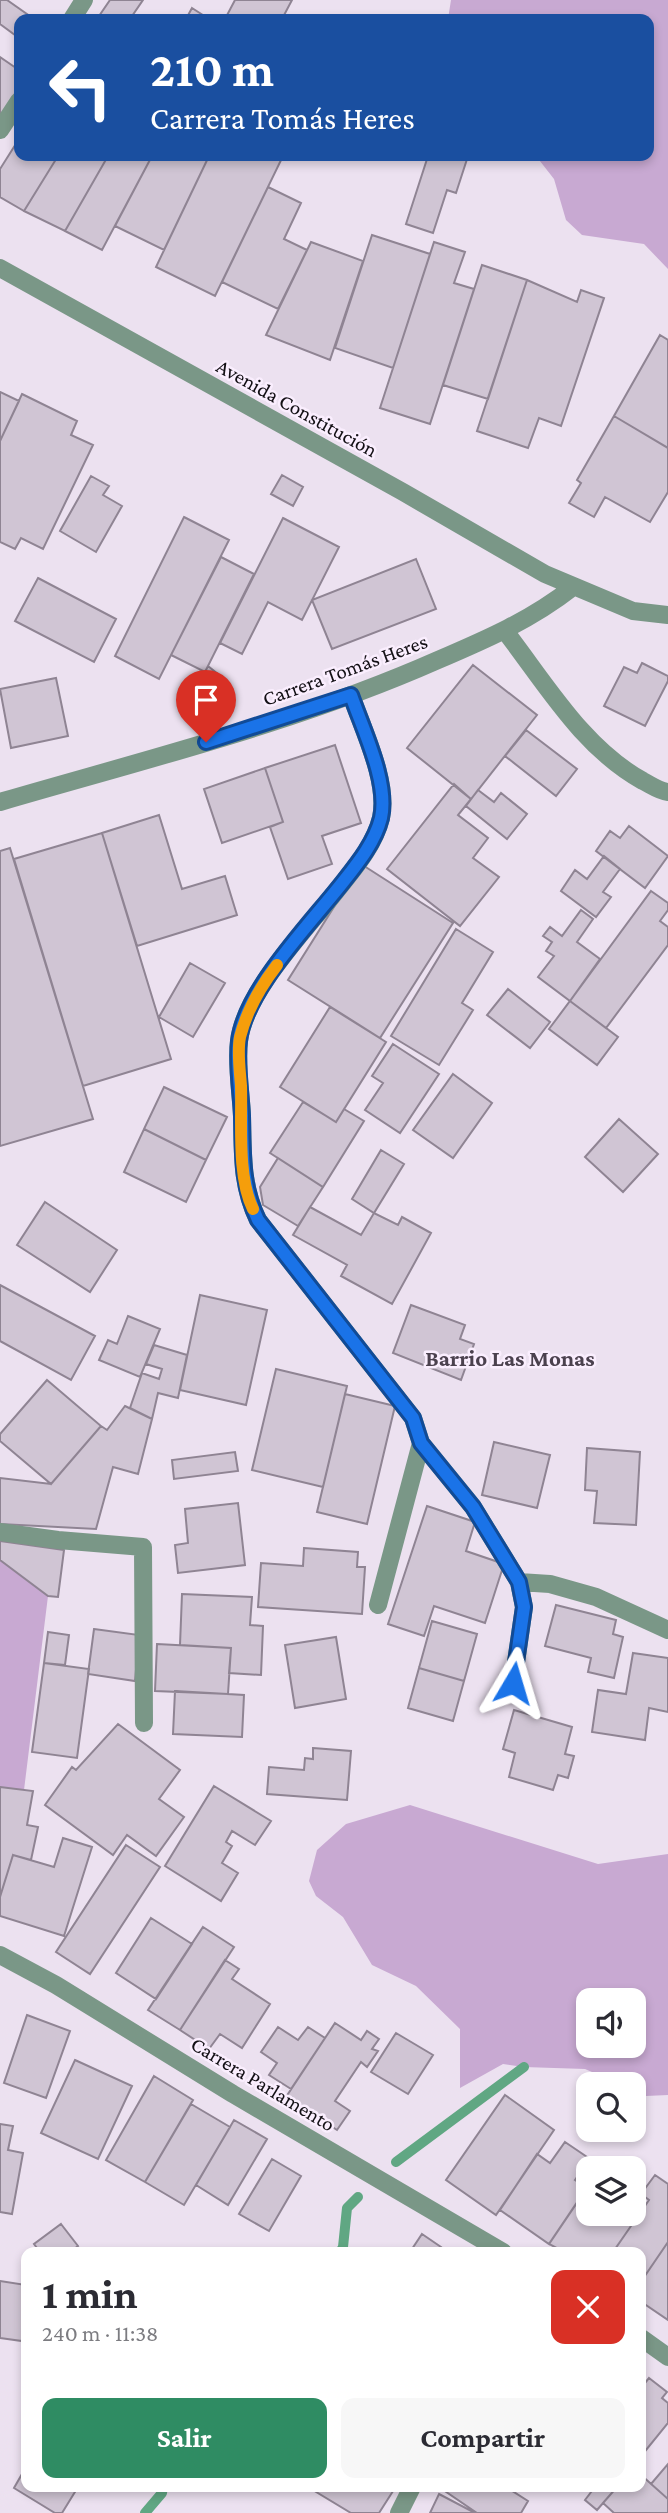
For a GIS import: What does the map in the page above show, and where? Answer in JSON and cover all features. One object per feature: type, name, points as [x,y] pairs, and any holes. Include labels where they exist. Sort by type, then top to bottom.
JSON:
[{"type":"street","points":[[0,130],[14,108]]},
{"type":"street","name":"Avenida Constitución","points":[[0,268],[403,492],[545,575],[633,611],[668,615]]},
{"type":"street","name":"Carrera Tomás Heres","points":[[0,802],[257,726],[351,695],[505,631],[545,609],[573,587]]},
{"type":"street","points":[[505,631],[586,736],[615,763],[663,792],[668,792]]},
{"type":"street","points":[[351,695],[378,773],[383,800],[381,819],[373,841],[353,870],[265,982],[247,1012],[239,1041],[244,1166],[248,1198],[258,1220],[413,1418],[421,1443],[473,1507],[519,1582],[524,1607],[513,1683]]},
{"type":"street","points":[[378,1605],[421,1443]]},
{"type":"street","points":[[0,1532],[143,1547],[144,1723]]},
{"type":"street","points":[[519,1582],[550,1584],[596,1597],[668,1630]]},
{"type":"street","name":"Carrera Parlamento","points":[[0,1955],[56,1985],[233,2094],[494,2247]]},
{"type":"street","points":[[646,2341],[668,2357]]},
{"type":"street","points":[[399,2513],[410,2492]]},
{"type":"shaded area","points":[[451,0],[668,0],[668,269],[644,244],[582,235],[566,220],[554,179],[540,161],[654,161],[654,14],[449,14]]},
{"type":"shaded area","points":[[0,1560],[48,1596],[24,1790],[0,1787]]},
{"type":"shaded area","points":[[410,1805],[598,1864],[668,1854],[668,2095],[646,2096],[646,2072],[592,2072],[585,2069],[503,2064],[460,2088],[460,2029],[416,1986],[372,1965],[343,1917],[316,1896],[309,1881],[317,1850],[346,1824]]},
{"type":"building","points":[[0,0],[7,0],[27,14],[14,14],[14,34],[0,24]]},
{"type":"building","points":[[110,0],[143,0],[133,14],[100,14]]},
{"type":"building","points":[[235,0],[292,0],[285,14],[228,14]]},
{"type":"building","points":[[192,8],[201,14],[189,14]]},
{"type":"building","points":[[0,57],[14,67],[14,96],[0,117]]},
{"type":"building","points":[[14,147],[14,161],[55,161],[24,211],[0,197],[0,169]]},
{"type":"building","points":[[55,161],[105,161],[65,231],[24,211]]},
{"type":"building","points":[[105,161],[149,161],[102,250],[65,231]]},
{"type":"building","points":[[149,161],[207,161],[164,250],[115,226]]},
{"type":"building","points":[[207,161],[281,161],[215,296],[156,267]]},
{"type":"building","points":[[426,161],[466,161],[456,193],[447,190],[433,233],[406,224]]},
{"type":"building","points":[[268,187],[301,203],[284,239],[307,250],[278,309],[222,282]]},
{"type":"building","points":[[372,235],[430,254],[393,368],[335,348]]},
{"type":"building","points":[[311,242],[363,261],[330,360],[266,335]]},
{"type":"building","points":[[434,242],[465,252],[454,283],[474,289],[430,424],[380,408]]},
{"type":"building","points":[[482,265],[527,280],[488,399],[443,385]]},
{"type":"building","points":[[527,280],[577,302],[581,290],[604,298],[561,426],[539,418],[528,448],[477,431]]},
{"type":"building","points":[[660,335],[668,340],[668,448],[614,416]]},
{"type":"building","points":[[0,392],[19,401],[0,441]]},
{"type":"building","points":[[22,394],[77,421],[71,435],[93,445],[43,549],[21,538],[15,549],[0,542],[0,441]]},
{"type":"building","points":[[614,416],[668,448],[668,492],[650,522],[605,497],[594,517],[569,503],[581,483],[577,480]]},
{"type":"building","points":[[282,475],[303,487],[293,506],[271,494]]},
{"type":"building","points":[[91,476],[109,486],[103,495],[122,506],[96,552],[60,531]]},
{"type":"building","points":[[184,517],[229,540],[159,679],[115,656]]},
{"type":"building","points":[[283,518],[339,547],[302,620],[268,602],[242,654],[220,643]]},
{"type":"building","points":[[221,557],[254,574],[205,672],[171,655]]},
{"type":"building","points":[[416,559],[436,609],[332,649],[312,600]]},
{"type":"building","points":[[38,578],[116,619],[94,662],[15,621]]},
{"type":"building","points":[[642,663],[668,676],[645,726],[604,706],[624,667],[637,673]]},
{"type":"building","points":[[473,665],[537,715],[471,799],[407,748]]},
{"type":"building","points":[[208,666],[224,679],[232,695],[185,711]]},
{"type":"building","points":[[56,678],[68,736],[11,748],[0,689]]},
{"type":"building","points":[[526,730],[577,769],[556,796],[505,756]]},
{"type":"building","points":[[335,745],[361,823],[322,836],[332,864],[288,879],[270,827],[283,822],[265,768]]},
{"type":"building","points":[[265,768],[283,822],[222,843],[204,789]]},
{"type":"building","points":[[454,784],[471,799],[458,815],[488,838],[473,858],[499,877],[460,926],[387,869]]},
{"type":"building","points":[[478,790],[494,802],[501,793],[527,814],[507,839],[466,806]]},
{"type":"building","points":[[159,815],[182,889],[225,876],[237,915],[137,946],[102,833]]},
{"type":"building","points":[[629,826],[668,856],[645,888],[596,851],[610,831],[620,838]]},
{"type":"building","points":[[102,833],[171,1059],[83,1086],[14,859]]},
{"type":"building","points":[[10,848],[93,1119],[0,1146],[0,851]]},
{"type":"building","points":[[604,856],[620,869],[603,892],[611,897],[596,917],[561,891],[575,870],[587,879]]},
{"type":"building","points":[[361,864],[453,923],[380,1038],[288,980]]},
{"type":"building","points":[[651,891],[668,903],[668,910],[660,921],[668,927],[668,945],[606,1028],[570,1001]]},
{"type":"building","points":[[581,910],[593,919],[577,942],[600,959],[570,1001],[538,977],[554,956],[546,951],[552,942],[543,936],[550,927],[562,936]]},
{"type":"building","points":[[456,929],[493,952],[462,1003],[473,1010],[439,1065],[391,1036]]},
{"type":"building","points":[[190,963],[225,983],[193,1037],[159,1017]]},
{"type":"building","points":[[508,989],[550,1022],[530,1048],[487,1015]]},
{"type":"building","points":[[570,1001],[618,1037],[597,1065],[549,1029]]},
{"type":"building","points":[[330,1007],[386,1042],[336,1122],[280,1087]]},
{"type":"building","points":[[393,1044],[439,1074],[400,1133],[365,1110],[383,1083],[372,1076]]},
{"type":"building","points":[[453,1074],[492,1103],[453,1158],[413,1130]]},
{"type":"building","points":[[164,1087],[227,1117],[206,1160],[144,1129]]},
{"type":"building","points":[[303,1102],[336,1122],[344,1109],[364,1121],[323,1187],[270,1153]]},
{"type":"building","points":[[619,1119],[658,1154],[623,1192],[585,1157]]},
{"type":"building","points":[[144,1129],[206,1160],[186,1202],[124,1172]]},
{"type":"building","points":[[381,1150],[404,1164],[374,1213],[352,1199]]},
{"type":"building","points":[[278,1158],[323,1187],[298,1226],[263,1205],[260,1187]]},
{"type":"building","points":[[45,1202],[117,1250],[90,1292],[17,1245]]},
{"type":"building","points":[[310,1207],[361,1235],[374,1213],[398,1225],[402,1217],[431,1233],[392,1304],[341,1276],[347,1265],[293,1235]]},
{"type":"building","points":[[0,1285],[95,1336],[71,1380],[0,1341]]},
{"type":"building","points":[[200,1295],[267,1310],[246,1405],[180,1390]]},
{"type":"building","points":[[411,1305],[465,1325],[460,1339],[474,1344],[461,1380],[393,1353]]},
{"type":"building","points":[[128,1316],[160,1329],[140,1377],[99,1360],[108,1340],[117,1344]]},
{"type":"building","points":[[154,1345],[187,1355],[178,1398],[158,1393],[152,1419],[130,1408],[142,1373],[159,1379],[162,1369],[146,1364]]},
{"type":"building","points":[[276,1369],[347,1386],[323,1487],[252,1470]]},
{"type":"building","points":[[47,1380],[101,1426],[51,1484],[0,1441],[0,1434]]},
{"type":"building","points":[[345,1394],[395,1406],[367,1524],[317,1512]]},
{"type":"building","points":[[125,1406],[152,1419],[138,1474],[113,1467],[96,1529],[0,1524],[0,1478],[51,1484],[101,1426],[107,1430]]},
{"type":"building","points":[[494,1442],[550,1455],[537,1508],[482,1495]]},
{"type":"building","points":[[587,1448],[640,1452],[636,1525],[594,1523],[597,1491],[585,1490]]},
{"type":"building","points":[[235,1452],[238,1471],[174,1479],[172,1460]]},
{"type":"building","points":[[238,1503],[245,1565],[178,1573],[175,1545],[188,1543],[185,1509]]},
{"type":"building","points":[[427,1506],[475,1522],[466,1551],[504,1564],[485,1623],[434,1606],[424,1636],[388,1624]]},
{"type":"building","points":[[0,1541],[64,1550],[58,1597],[48,1596],[0,1560]]},
{"type":"building","points":[[304,1548],[358,1552],[357,1567],[365,1567],[362,1614],[258,1607],[261,1563],[303,1566]]},
{"type":"building","points":[[182,1594],[252,1597],[250,1625],[263,1626],[261,1675],[229,1673],[231,1648],[180,1645]]},
{"type":"building","points":[[556,1605],[616,1620],[613,1634],[623,1637],[614,1678],[588,1672],[591,1658],[545,1646]]},
{"type":"building","points":[[432,1621],[477,1634],[464,1681],[419,1668]]},
{"type":"building","points":[[94,1629],[139,1635],[135,1681],[88,1674]]},
{"type":"building","points":[[48,1632],[69,1635],[65,1665],[44,1663]]},
{"type":"building","points":[[336,1637],[346,1699],[295,1708],[285,1645]]},
{"type":"building","points":[[157,1644],[231,1648],[228,1694],[155,1691]]},
{"type":"building","points":[[633,1653],[668,1658],[668,1712],[649,1708],[645,1740],[592,1732],[598,1690],[626,1694]]},
{"type":"building","points":[[44,1663],[89,1669],[77,1758],[32,1752]]},
{"type":"building","points":[[419,1668],[464,1681],[453,1721],[408,1708]]},
{"type":"building","points":[[175,1691],[244,1695],[242,1737],[173,1734]]},
{"type":"building","points":[[514,1710],[572,1727],[565,1754],[574,1756],[568,1778],[558,1775],[553,1790],[509,1777],[515,1753],[503,1749]]},
{"type":"building","points":[[118,1724],[180,1770],[159,1799],[184,1817],[156,1856],[127,1835],[113,1855],[45,1805],[72,1767],[76,1770]]},
{"type":"building","points":[[313,1748],[351,1751],[347,1800],[267,1794],[269,1767],[304,1770],[305,1758],[313,1759]]},
{"type":"building","points":[[214,1786],[271,1821],[255,1845],[232,1831],[226,1842],[232,1846],[222,1863],[238,1873],[221,1901],[165,1866]]},
{"type":"building","points":[[0,1787],[33,1791],[27,1825],[38,1827],[31,1860],[13,1855],[0,1897]]},
{"type":"building","points":[[63,1838],[92,1847],[64,1936],[0,1916],[0,1897],[13,1855],[54,1867]]},
{"type":"building","points":[[126,1845],[160,1867],[90,1974],[56,1952]]},
{"type":"building","points":[[151,1918],[192,1944],[156,1999],[116,1973]]},
{"type":"building","points":[[203,1927],[234,1947],[180,2030],[148,2010]]},
{"type":"building","points":[[225,1960],[239,1969],[232,1979],[270,2004],[242,2048],[220,2034],[209,2049],[180,2030]]},
{"type":"building","points":[[27,2015],[70,2031],[46,2098],[4,2083]]},
{"type":"building","points":[[335,2023],[361,2040],[367,2031],[379,2039],[372,2049],[378,2051],[367,2067],[361,2062],[335,2101],[350,2111],[337,2130],[286,2097]]},
{"type":"building","points":[[278,2027],[298,2040],[308,2027],[325,2038],[291,2089],[269,2075],[277,2063],[261,2052]]},
{"type":"building","points":[[396,2033],[433,2055],[408,2094],[371,2072]]},
{"type":"building","points":[[75,2060],[132,2086],[98,2159],[41,2133]]},
{"type":"building","points":[[154,2076],[193,2100],[145,2182],[106,2160]]},
{"type":"building","points":[[505,2095],[554,2130],[496,2215],[446,2180]]},
{"type":"building","points":[[191,2104],[230,2127],[184,2205],[145,2182]]},
{"type":"building","points":[[234,2120],[267,2139],[228,2205],[196,2185]]},
{"type":"building","points":[[0,2124],[13,2126],[8,2150],[23,2153],[12,2214],[0,2212]]},
{"type":"building","points":[[565,2142],[586,2156],[576,2156],[576,2204],[549,2244],[500,2210],[537,2154],[550,2163]]},
{"type":"building","points":[[272,2159],[301,2176],[269,2231],[239,2214]]},
{"type":"building","points":[[655,2175],[668,2184],[668,2242],[646,2274],[646,2247],[616,2247],[631,2226],[646,2226],[646,2204],[649,2200],[646,2198],[646,2187]]},
{"type":"building","points":[[576,2204],[576,2226],[631,2226],[616,2247],[555,2247],[549,2244]]},
{"type":"building","points":[[61,2224],[78,2246],[36,2247],[34,2244]]},
{"type":"building","points":[[422,2234],[441,2247],[413,2247]]},
{"type":"building","points":[[668,2242],[668,2320],[646,2305],[646,2274]]},
{"type":"building","points":[[0,2281],[21,2284],[21,2341],[0,2338]]},
{"type":"building","points":[[649,2378],[667,2392],[662,2398],[668,2403],[668,2423],[646,2450],[646,2382]]},
{"type":"building","points":[[668,2464],[668,2499],[651,2484]]},
{"type":"building","points":[[21,2476],[21,2492],[75,2492],[62,2513],[55,2513],[14,2488]]},
{"type":"building","points":[[646,2479],[668,2499],[668,2513],[614,2513],[603,2503],[613,2492],[646,2492]]},
{"type":"building","points":[[316,2492],[392,2492],[379,2513],[351,2513]]},
{"type":"building","points":[[446,2492],[514,2492],[528,2501],[521,2513],[477,2513]]},
{"type":"building","points":[[591,2492],[613,2492],[597,2510],[585,2500]]},
{"type":"building","points":[[439,2494],[475,2513],[430,2513]]},
{"type":"waterway","points":[[396,2162],[524,2067]]},
{"type":"waterway","points":[[343,2247],[347,2208],[358,2197]]},
{"type":"waterway","points":[[145,2513],[162,2492]]},
{"type":"slow traffic","points":[[253,1209],[248,1198],[244,1166],[239,1041],[247,1012],[277,965]]},
{"type":"district","name":"Barrio Las Monas","points":[[510,1358]]},
{"type":"route","points":[[206,742],[351,695],[378,773],[383,800],[381,819],[373,841],[265,982],[247,1012],[239,1041],[244,1166],[248,1198],[258,1220],[413,1418],[421,1443],[473,1507],[519,1582],[524,1607],[513,1683]]}]
